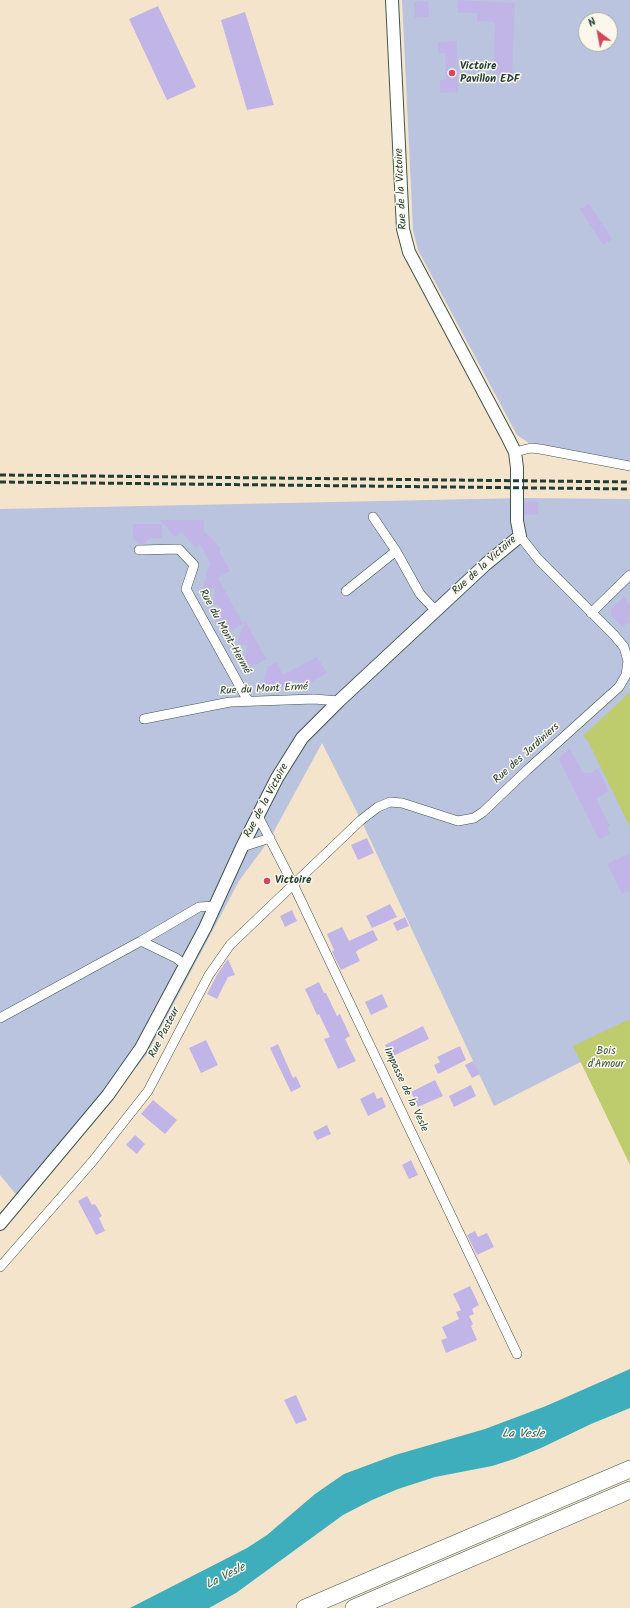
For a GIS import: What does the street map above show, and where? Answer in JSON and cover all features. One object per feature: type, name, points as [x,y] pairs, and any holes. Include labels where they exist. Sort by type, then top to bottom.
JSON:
[{"type":"highway","points":[[305,1608],[630,1469]]},
{"type":"highway","points":[[354,1608],[630,1490]]},
{"type":"street","name":"Rue de la Victoire","points":[[0,1224],[108,1096],[141,1048],[215,906],[242,847],[277,778],[302,738],[436,610],[486,564],[520,536],[517,521],[517,468],[515,452],[408,252],[403,229],[392,0]]},
{"type":"street","points":[[515,452],[531,448],[540,449],[630,466]]},
{"type":"street","points":[[373,517],[396,551],[420,594],[436,610]]},
{"type":"street","points":[[520,536],[538,559],[591,613],[630,575]]},
{"type":"street","name":"Rue du Mont-Hermé","points":[[139,550],[179,549],[194,565],[186,589],[248,701]]},
{"type":"street","points":[[346,591],[396,551]]},
{"type":"street","name":"Rue des Jardiniers","points":[[361,820],[378,807],[390,802],[402,803],[458,821],[474,818],[483,812],[526,770],[613,693],[623,681],[627,668],[627,653],[614,635],[591,613]]},
{"type":"street","name":"Rue du Mont Ermé","points":[[144,719],[230,702],[314,699],[339,701]]},
{"type":"street","name":"Impasse de la Vesle","points":[[258,816],[293,884],[517,1354]]},
{"type":"street","name":"Rue Pasteur","points":[[0,1267],[92,1162],[148,1090],[208,975],[230,945],[361,820]]},
{"type":"street","points":[[242,847],[270,838]]},
{"type":"street","points":[[0,1018],[141,941],[199,907],[215,906]]},
{"type":"street","points":[[141,941],[176,958],[185,965]]},
{"type":"shaded area","points":[[402,0],[630,0],[630,462],[617,462],[529,443],[517,435],[418,250],[413,230]]},
{"type":"shaded area","points":[[524,498],[630,499],[630,1037],[494,1106],[361,820],[322,743],[273,833],[239,881],[147,1054],[122,1085],[18,1197],[0,1175],[0,509]]},
{"type":"green space","points":[[630,692],[630,827],[588,741],[583,736]]},
{"type":"green space","name":"Bois d'Amour","points":[[630,1019],[630,1165],[573,1046]]},
{"type":"water","name":"La Vesle","points":[[630,1369],[630,1408],[514,1459],[492,1466],[435,1477],[398,1489],[372,1500],[343,1515],[236,1593],[209,1608],[130,1608],[247,1548],[267,1535],[315,1494],[344,1474],[395,1455],[485,1429],[546,1406]]},
{"type":"building","points":[[458,0],[515,3],[512,74],[494,74],[495,22],[477,21],[477,13],[457,13]]},
{"type":"building","points":[[428,1],[429,17],[415,18],[414,2]]},
{"type":"building","points":[[158,6],[196,87],[167,100],[129,19]]},
{"type":"building","points":[[245,12],[274,105],[247,110],[221,20]]},
{"type":"building","points":[[457,41],[458,92],[440,93],[440,80],[446,80],[445,53],[439,53],[438,42]]},
{"type":"building","points":[[589,204],[612,239],[603,245],[580,209]]},
{"type":"building","points":[[524,501],[538,502],[538,514],[524,515]]},
{"type":"building","points":[[160,520],[204,520],[204,531],[221,548],[219,551],[230,571],[218,578],[243,624],[231,631],[228,626],[215,622],[220,606],[212,604],[216,586],[201,594],[210,563],[200,544],[196,548],[181,532],[175,537]]},
{"type":"building","points":[[133,524],[162,524],[162,538],[150,538],[144,544],[139,544],[133,538]]},
{"type":"building","points":[[624,597],[630,605],[630,621],[622,627],[611,615],[611,609]]},
{"type":"building","points":[[245,620],[266,659],[254,666],[243,662],[247,646],[237,643]]},
{"type":"building","points":[[317,657],[327,673],[308,684],[295,680],[277,690],[262,686],[268,667],[276,662],[283,675]]},
{"type":"building","points":[[570,748],[582,772],[590,773],[598,769],[608,788],[608,792],[596,798],[610,826],[607,828],[610,834],[599,839],[559,760],[561,756]]},
{"type":"building","points":[[367,838],[374,853],[358,860],[351,845]]},
{"type":"building","points":[[630,853],[630,891],[622,894],[607,864]]},
{"type":"building","points":[[390,904],[397,917],[372,928],[366,916]]},
{"type":"building","points":[[292,910],[297,921],[285,927],[280,916]]},
{"type":"building","points":[[405,917],[409,926],[397,931],[393,923]]},
{"type":"building","points":[[342,927],[349,941],[373,930],[378,940],[356,952],[360,961],[341,970],[332,952],[334,950],[327,934]]},
{"type":"building","points":[[228,959],[235,975],[228,977],[217,999],[207,994],[218,973]]},
{"type":"building","points":[[319,982],[337,1016],[340,1014],[350,1036],[345,1039],[356,1061],[338,1069],[324,1039],[330,1037],[319,1014],[317,1015],[305,989]]},
{"type":"building","points":[[382,994],[388,1007],[371,1015],[365,1002]]},
{"type":"building","points":[[423,1026],[429,1039],[391,1057],[385,1045]]},
{"type":"building","points":[[206,1040],[218,1065],[201,1073],[189,1048]]},
{"type":"building","points":[[278,1044],[293,1078],[296,1076],[301,1087],[291,1092],[270,1048]]},
{"type":"building","points":[[460,1046],[466,1060],[438,1074],[434,1065],[440,1062],[437,1057]]},
{"type":"building","points":[[473,1061],[480,1074],[472,1078],[465,1065]]},
{"type":"building","points":[[435,1080],[443,1096],[418,1107],[411,1092]]},
{"type":"building","points":[[471,1085],[476,1096],[454,1107],[449,1096]]},
{"type":"building","points":[[374,1092],[377,1099],[382,1097],[386,1107],[368,1116],[360,1099]]},
{"type":"building","points":[[153,1100],[177,1120],[165,1134],[141,1114]]},
{"type":"building","points":[[327,1125],[331,1134],[317,1140],[313,1132]]},
{"type":"building","points":[[135,1135],[145,1144],[137,1154],[126,1145]]},
{"type":"building","points":[[411,1160],[418,1175],[409,1179],[402,1165]]},
{"type":"building","points":[[87,1196],[92,1205],[95,1204],[102,1216],[99,1218],[105,1231],[96,1235],[78,1201]]},
{"type":"building","points":[[475,1231],[478,1237],[487,1233],[494,1247],[477,1255],[467,1235]]},
{"type":"building","points":[[470,1286],[479,1305],[472,1309],[474,1314],[469,1316],[473,1324],[471,1326],[477,1340],[446,1353],[441,1340],[447,1338],[442,1327],[459,1319],[456,1312],[461,1310],[453,1294]]},
{"type":"building","points":[[296,1395],[307,1420],[296,1424],[284,1400]]},
{"type":"railway","points":[[0,475],[630,482]]},
{"type":"railway","points":[[0,482],[630,489]]},
{"type":"place","name":"Victoire Pavillon EDF","points":[[452,73]]},
{"type":"place","name":"Victoire","points":[[267,881]]}]
